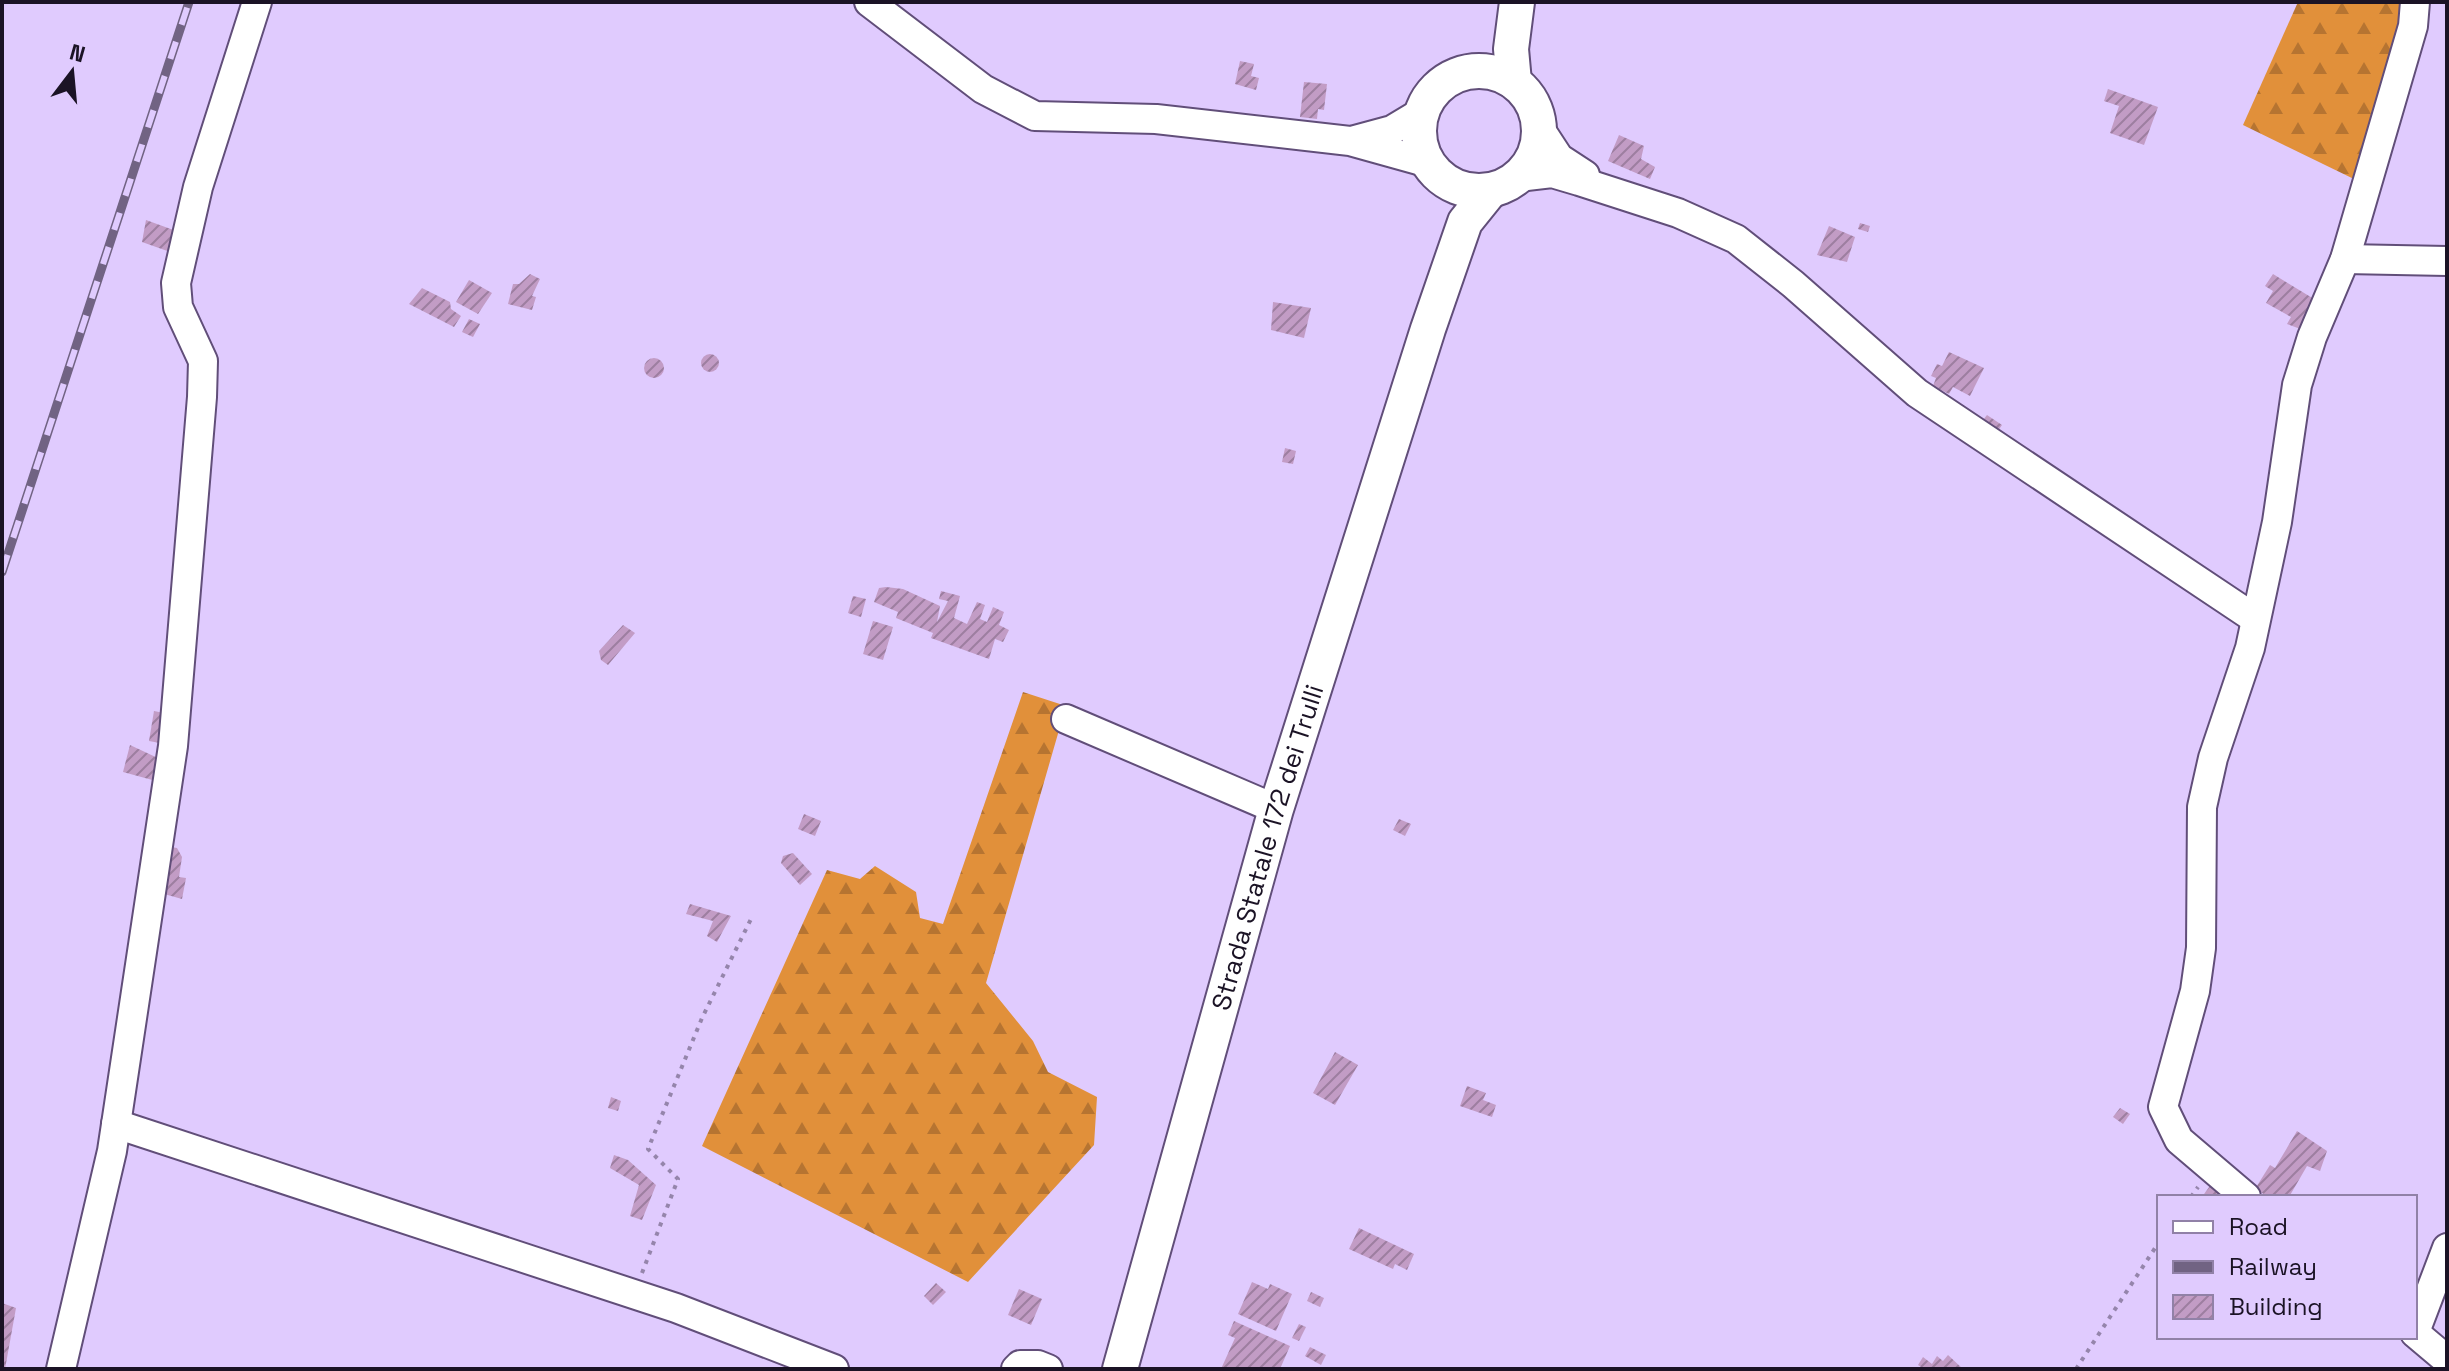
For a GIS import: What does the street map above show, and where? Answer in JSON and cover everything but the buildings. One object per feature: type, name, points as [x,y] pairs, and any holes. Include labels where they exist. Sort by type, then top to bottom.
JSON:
[{"type":"main road","points":[[1475,72],[1488,59],[1515,10]]},
{"type":"main road","points":[[1514,82],[1515,10]]},
{"type":"main road","points":[[1422,112],[1436,90],[1448,80],[1475,72],[1495,74],[1514,82],[1533,104],[1540,129]]},
{"type":"main road","name":"Strada Statale 172 dei Trulli","points":[[1422,112],[1421,145],[1435,171],[1446,214],[1428,329]]},
{"type":"main road","name":"Strada Statale 172 dei Trulli","points":[[1120,1369],[1276,809],[1428,329],[1465,222],[1531,162],[1540,129]]},
{"type":"main road","points":[[1435,171],[1471,191],[1504,184]]},
{"type":"street","points":[[61,1369],[104,1195],[173,746],[203,361],[178,307],[176,283],[198,187],[257,2]]},
{"type":"street","points":[[869,2],[983,89],[1035,116],[1156,119],[1350,141],[1435,171]]},
{"type":"street","points":[[2244,1195],[2179,1140],[2163,1107],[2195,991],[2201,948],[2202,807],[2213,758],[2250,648],[2277,522],[2297,385],[2312,337],[2345,259],[2413,26],[2415,2]]},
{"type":"street","points":[[1350,141],[1392,130],[1422,112]]},
{"type":"street","points":[[1540,129],[1559,158],[1609,190]]},
{"type":"street","points":[[1504,184],[1552,173],[1678,213],[1736,239],[1817,304],[1917,393],[2254,618]]},
{"type":"street","points":[[2345,259],[2447,261]]},
{"type":"street","points":[[1066,719],[1276,809]]},
{"type":"street","points":[[116,1124],[634,1294],[834,1369]]},
{"type":"street","points":[[2417,1327],[2447,1248]]},
{"type":"street","points":[[2417,1334],[2447,1360]]},
{"type":"street","points":[[1016,1369],[1029,1365],[1048,1369]]},
{"type":"path","points":[[634,1294],[678,1179],[648,1149],[702,1018],[752,917]]},
{"type":"path","points":[[2076,1369],[2157,1245]]},
{"type":"green space","points":[[2298,2],[2402,2],[2401,24],[2358,181],[2243,125]]},
{"type":"green space","points":[[1023,692],[1066,706],[986,983],[1033,1041],[1048,1072],[1097,1097],[1094,1145],[968,1282],[702,1146],[827,870],[860,879],[875,866],[916,892],[920,918],[943,924]]},
{"type":"railway","points":[[2,572],[189,2]]}]
